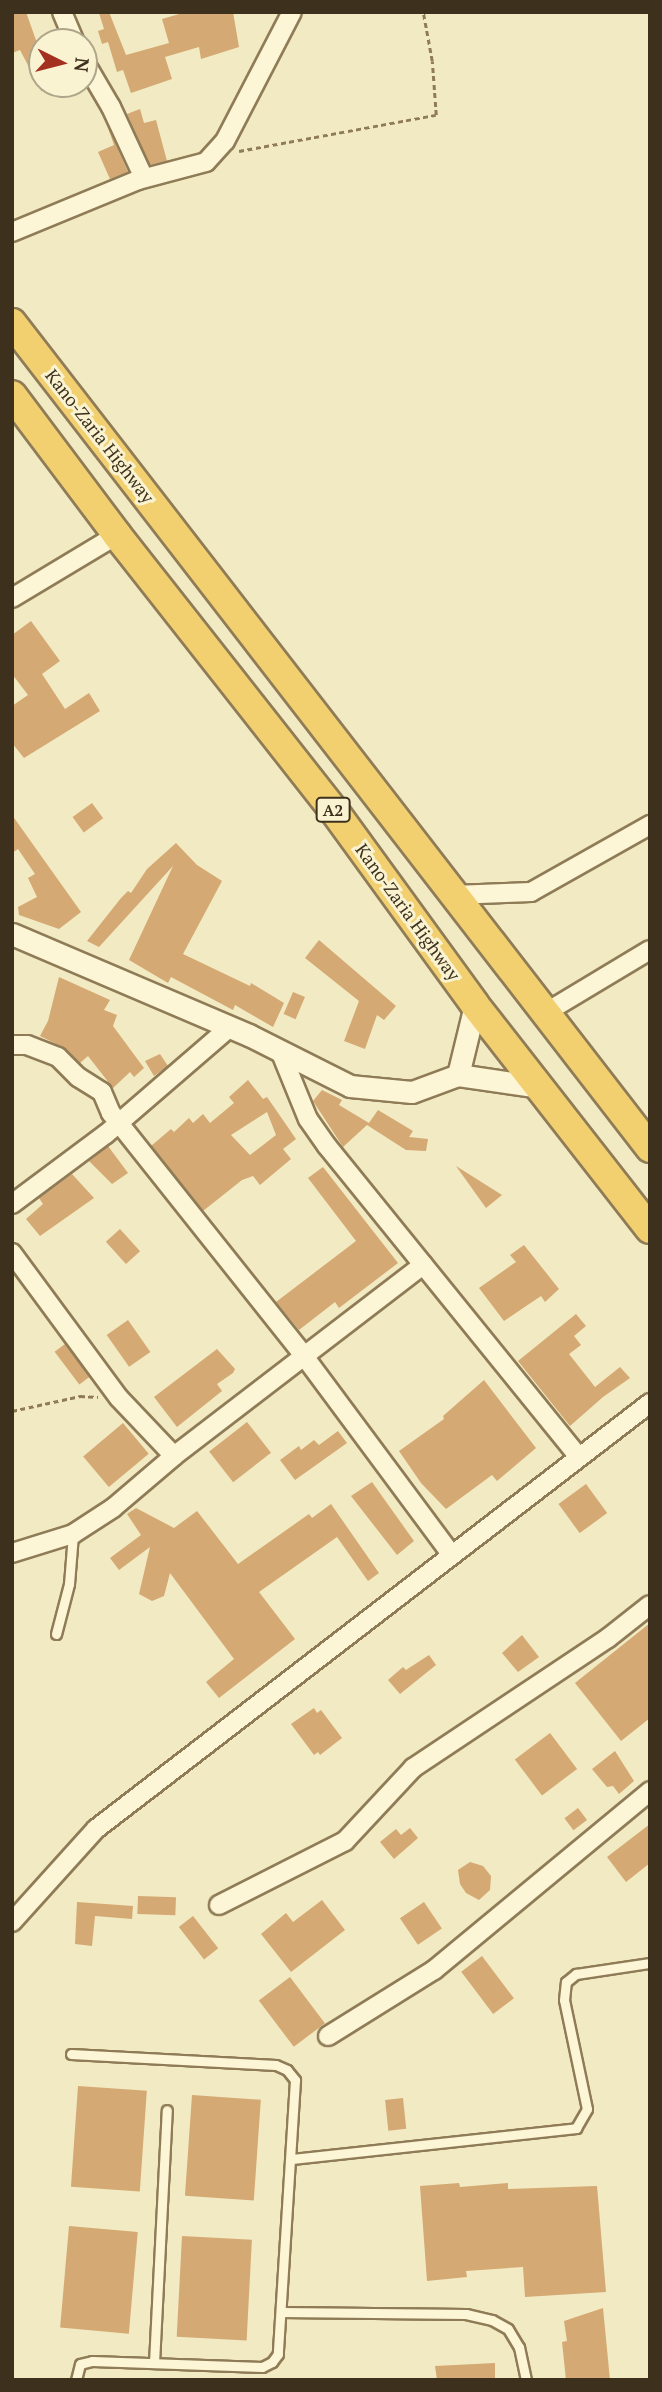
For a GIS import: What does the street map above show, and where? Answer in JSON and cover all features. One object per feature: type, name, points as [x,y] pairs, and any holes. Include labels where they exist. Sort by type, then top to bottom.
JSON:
[{"type":"highway","name":"Kano-Zaria Highway","points":[[12,323],[650,1148]]},
{"type":"highway","name":"Kano-Zaria Highway","points":[[12,395],[117,535],[335,812],[475,1005],[650,1229]]},
{"type":"highway","points":[[335,812],[369,785]]},
{"type":"street","points":[[12,232],[144,178],[206,162],[225,141],[292,12]]},
{"type":"street","points":[[98,86],[117,119],[144,178]]},
{"type":"street","points":[[12,598],[117,535]]},
{"type":"street","points":[[454,895],[531,892],[650,825]]},
{"type":"street","points":[[12,934],[230,1027],[351,1086],[385,1092],[412,1092],[457,1075],[539,1087]]},
{"type":"street","points":[[545,1013],[650,950]]},
{"type":"street","points":[[457,1075],[475,1005]]},
{"type":"street","points":[[12,1204],[119,1123],[230,1027]]},
{"type":"street","points":[[12,1045],[27,1045],[58,1057],[78,1077],[102,1092],[119,1123],[304,1356],[452,1555]]},
{"type":"street","points":[[281,1053],[308,1119],[579,1457]]},
{"type":"street","points":[[12,1253],[119,1398],[174,1456]]},
{"type":"street","points":[[12,1553],[73,1534],[113,1508],[174,1456],[423,1265]]},
{"type":"street","points":[[12,1922],[96,1829],[650,1402]]},
{"type":"street","points":[[219,1905],[345,1841],[413,1768],[608,1638],[650,1605]]},
{"type":"street","points":[[328,2036],[434,1970],[650,1791]]},
{"type":"lane","points":[[56,1634],[69,1584],[73,1534]]},
{"type":"lane","points":[[292,2159],[576,2128],[587,2109],[564,2000],[566,1982],[576,1974],[650,1964]]},
{"type":"lane","points":[[71,2054],[276,2065],[287,2070],[295,2080],[278,2354],[272,2362],[262,2367],[92,2361],[80,2364],[76,2380]]},
{"type":"lane","points":[[154,2363],[167,2110]]},
{"type":"lane","points":[[281,2312],[466,2314],[492,2320],[508,2329],[519,2347],[526,2380]]},
{"type":"path","points":[[250,148],[436,115],[432,61],[423,12]]},
{"type":"path","points":[[12,1411],[80,1396],[119,1398]]},
{"type":"building","points":[[12,12],[26,12],[32,28],[28,28],[28,65],[20,50],[12,53]]},
{"type":"building","points":[[109,12],[126,55],[169,43],[162,19],[186,12],[233,12],[239,47],[201,59],[199,47],[165,57],[172,79],[131,93],[123,70],[117,72],[108,42],[102,44],[98,31],[104,29],[99,13]]},
{"type":"building","points":[[140,109],[144,123],[156,120],[167,161],[150,165],[127,114]]},
{"type":"building","points":[[107,125],[128,172],[110,179],[98,152],[114,145]]},
{"type":"building","points":[[31,621],[60,661],[42,674],[65,709],[89,693],[100,711],[24,758],[12,743],[12,706],[28,695],[12,674],[12,635]]},
{"type":"building","points":[[92,803],[103,818],[84,832],[73,817]]},
{"type":"building","points":[[12,815],[81,912],[59,929],[19,915],[18,907],[37,897],[28,878],[35,874],[18,849],[12,853]]},
{"type":"building","points":[[176,843],[197,865],[222,881],[183,954],[250,986],[251,983],[284,1003],[273,1027],[235,1005],[233,1010],[171,977],[168,983],[129,960],[173,866],[99,947],[87,941],[121,898],[128,891],[131,893],[147,869]]},
{"type":"building","points":[[319,940],[396,1006],[384,1020],[377,1015],[365,1049],[344,1041],[359,1001],[305,958]]},
{"type":"building","points":[[59,977],[110,1000],[104,1010],[117,1015],[113,1026],[144,1068],[134,1077],[130,1072],[113,1088],[88,1056],[80,1063],[66,1049],[40,1036],[48,1021]]},
{"type":"building","points":[[293,992],[305,997],[296,1019],[284,1014]]},
{"type":"building","points":[[160,1054],[168,1066],[154,1076],[145,1061]]},
{"type":"building","points":[[248,1080],[263,1099],[267,1097],[296,1139],[283,1149],[291,1159],[260,1185],[253,1176],[242,1180],[203,1211],[151,1146],[171,1129],[174,1132],[189,1118],[193,1123],[203,1114],[210,1123],[234,1103],[229,1097]],"holes":[[[267,1112],[276,1135],[250,1155],[231,1135]]]},
{"type":"building","points":[[322,1090],[342,1100],[339,1105],[369,1123],[378,1110],[413,1131],[409,1137],[428,1139],[426,1151],[406,1150],[367,1125],[343,1147],[313,1101]]},
{"type":"building","points":[[108,1146],[128,1173],[112,1184],[89,1161]]},
{"type":"building","points":[[456,1166],[502,1195],[486,1208]]},
{"type":"building","points":[[323,1167],[398,1263],[339,1308],[335,1302],[299,1330],[276,1302],[356,1241],[308,1178]]},
{"type":"building","points":[[72,1174],[94,1198],[40,1236],[26,1219],[43,1204],[39,1198]]},
{"type":"building","points":[[120,1229],[140,1251],[126,1264],[106,1242]]},
{"type":"building","points":[[524,1245],[559,1289],[545,1302],[541,1296],[504,1321],[479,1288],[516,1262],[510,1255]]},
{"type":"building","points":[[576,1314],[586,1326],[574,1336],[581,1345],[569,1354],[595,1387],[620,1367],[630,1378],[570,1426],[518,1361]]},
{"type":"building","points":[[128,1320],[150,1352],[129,1367],[107,1335]]},
{"type":"building","points":[[65,1344],[90,1377],[79,1385],[55,1352]]},
{"type":"building","points":[[217,1349],[235,1369],[233,1373],[217,1384],[222,1391],[177,1427],[154,1397]]},
{"type":"building","points":[[484,1380],[536,1448],[497,1481],[492,1475],[446,1509],[421,1483],[399,1451],[444,1419],[443,1416]]},
{"type":"building","points":[[247,1422],[271,1453],[233,1482],[209,1452]]},
{"type":"building","points":[[123,1423],[149,1454],[109,1487],[83,1456]]},
{"type":"building","points":[[338,1431],[347,1443],[295,1480],[280,1460],[299,1446],[301,1450],[314,1440],[319,1445]]},
{"type":"building","points":[[372,1482],[414,1541],[397,1555],[351,1496]]},
{"type":"building","points":[[586,1484],[607,1513],[580,1533],[558,1504]]},
{"type":"building","points":[[331,1504],[379,1573],[368,1581],[337,1537],[259,1592],[295,1639],[219,1698],[206,1682],[234,1659],[170,1573],[164,1596],[152,1601],[139,1594],[150,1547],[119,1570],[110,1558],[141,1535],[127,1514],[136,1508],[174,1528],[197,1511],[238,1564],[309,1514],[312,1518]]},
{"type":"building","points":[[650,1623],[650,1718],[621,1741],[575,1683]]},
{"type":"building","points":[[522,1635],[539,1657],[518,1672],[502,1653]]},
{"type":"building","points":[[429,1655],[436,1665],[400,1694],[388,1680],[403,1667],[406,1670]]},
{"type":"building","points":[[314,1708],[317,1713],[321,1710],[342,1738],[320,1755],[318,1752],[314,1755],[291,1724]]},
{"type":"building","points":[[550,1733],[577,1769],[542,1795],[515,1759]]},
{"type":"building","points":[[615,1751],[634,1781],[619,1794],[613,1786],[607,1787],[592,1769]]},
{"type":"building","points":[[578,1808],[587,1820],[573,1830],[564,1818]]},
{"type":"building","points":[[650,1824],[650,1863],[626,1882],[607,1857]]},
{"type":"building","points":[[410,1828],[418,1838],[394,1859],[380,1842],[396,1829],[401,1835]]},
{"type":"building","points":[[470,1862],[483,1866],[491,1876],[490,1890],[479,1900],[466,1893],[460,1884],[458,1870]]},
{"type":"building","points":[[138,1896],[176,1897],[175,1915],[137,1914]]},
{"type":"building","points":[[322,1900],[345,1930],[291,1972],[261,1934],[286,1913],[293,1922]]},
{"type":"building","points":[[77,1902],[133,1906],[132,1919],[95,1916],[92,1946],[75,1944]]},
{"type":"building","points":[[424,1902],[442,1929],[418,1945],[400,1918]]},
{"type":"building","points":[[193,1916],[218,1948],[204,1959],[179,1927]]},
{"type":"building","points":[[482,1956],[514,1998],[493,2014],[461,1972]]},
{"type":"building","points":[[290,1977],[325,2023],[294,2047],[259,2000]]},
{"type":"building","points":[[78,2086],[147,2091],[140,2192],[71,2187]]},
{"type":"building","points":[[192,2095],[261,2100],[254,2201],[185,2196]]},
{"type":"building","points":[[403,2098],[406,2129],[388,2131],[385,2100]]},
{"type":"building","points":[[459,2183],[460,2187],[508,2183],[508,2189],[597,2186],[606,2292],[525,2297],[523,2267],[466,2271],[467,2277],[427,2281],[420,2186]]},
{"type":"building","points":[[69,2226],[138,2232],[129,2334],[60,2328]]},
{"type":"building","points":[[182,2236],[252,2240],[247,2341],[177,2337]]},
{"type":"building","points":[[603,2308],[610,2380],[566,2380],[562,2342],[567,2341],[564,2321]]},
{"type":"building","points":[[495,2363],[495,2380],[437,2380],[435,2366]]}]
